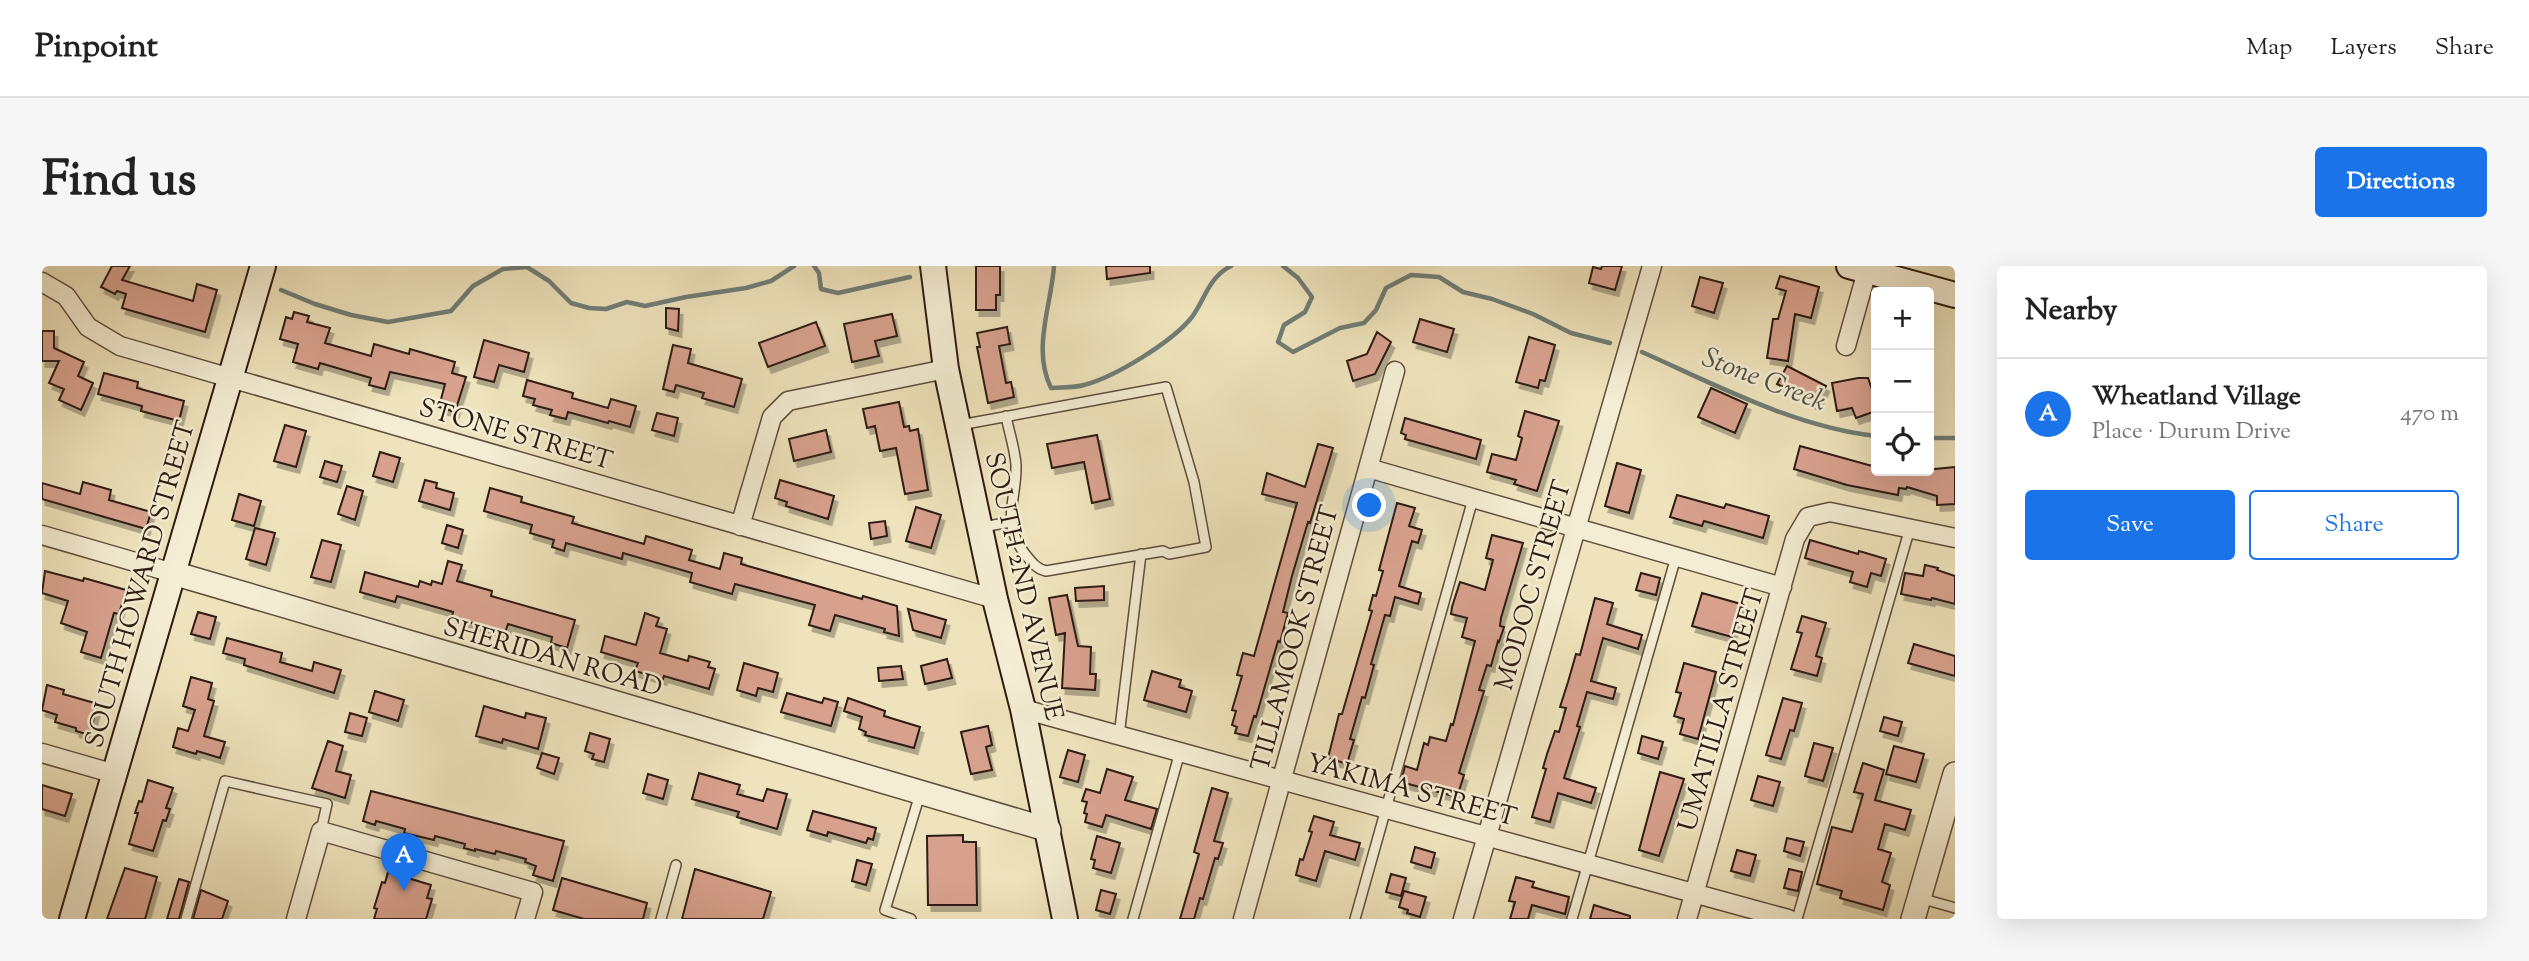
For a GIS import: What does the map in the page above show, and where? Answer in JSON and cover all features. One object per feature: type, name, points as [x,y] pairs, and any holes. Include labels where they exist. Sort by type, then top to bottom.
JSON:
[{"type":"main road","name":"SOUTH HOWARD STREET","points":[[72,919],[262,266]]},
{"type":"main road","name":"SOUTH 2ND AVENUE","points":[[933,266],[946,369],[995,599],[1023,709],[1065,919]]},
{"type":"main road","points":[[1858,269],[1955,295]]},
{"type":"street","name":"MODOC STREET","points":[[1463,919],[1652,266]]},
{"type":"street","points":[[1846,346],[1858,269]]},
{"type":"street","name":"STONE STREET","points":[[42,282],[66,296],[88,327],[120,346],[995,599]]},
{"type":"street","points":[[740,526],[772,417],[788,401],[946,369]]},
{"type":"street","name":"TILLAMOOK STREET","points":[[1243,919],[1395,371]]},
{"type":"street","points":[[1368,468],[1782,587]]},
{"type":"street","name":"UMATILLA STREET","points":[[1687,919],[1795,539],[1808,517],[1830,512],[1910,528]]},
{"type":"street","points":[[1910,528],[1955,538]]},
{"type":"street","name":"SHERIDAN ROAD","points":[[42,535],[1049,830]]},
{"type":"street","name":"YAKIMA STREET","points":[[1023,709],[1788,919]]},
{"type":"street","points":[[42,753],[115,774]]},
{"type":"street","points":[[1916,908],[1954,784]]},
{"type":"street","points":[[296,919],[321,831],[533,891],[525,919]]},
{"type":"lane","points":[[958,425],[1006,416],[1166,387],[1194,482],[1206,547],[1040,569],[1016,542],[1011,522],[1016,464],[1006,416]]},
{"type":"lane","points":[[1355,919],[1474,499]]},
{"type":"lane","points":[[980,528],[1011,522]]},
{"type":"lane","points":[[1797,919],[1910,528]]},
{"type":"lane","points":[[1119,736],[1141,554]]},
{"type":"lane","points":[[1572,919],[1676,557]]},
{"type":"lane","points":[[1133,919],[1180,752]]},
{"type":"lane","points":[[186,919],[225,781],[327,804],[321,831]]},
{"type":"lane","points":[[911,919],[883,915],[920,793]]},
{"type":"lane","points":[[661,919],[676,865]]},
{"type":"lane","points":[[1916,908],[1955,908]]},
{"type":"building","points":[[112,266],[130,266],[122,280],[193,301],[197,284],[217,290],[205,332],[122,308],[126,294],[117,291],[115,294],[101,287]]},
{"type":"building","points":[[976,266],[1000,266],[1000,295],[996,295],[996,310],[976,310]]},
{"type":"building","points":[[1106,266],[1150,266],[1150,273],[1107,279]]},
{"type":"building","points":[[1602,266],[1622,266],[1615,290],[1589,283],[1593,267],[1601,269]]},
{"type":"building","points":[[1780,276],[1819,287],[1811,318],[1795,314],[1788,361],[1767,358],[1773,319],[1778,319],[1786,291],[1776,288]]},
{"type":"building","points":[[1700,277],[1723,283],[1714,313],[1692,306]]},
{"type":"building","points":[[666,308],[679,309],[678,331],[666,328]]},
{"type":"building","points":[[294,312],[309,316],[307,322],[330,328],[325,343],[371,356],[374,344],[409,354],[410,349],[455,362],[452,373],[466,377],[455,412],[439,407],[445,384],[390,372],[385,389],[369,385],[371,378],[320,363],[318,369],[293,362],[298,344],[280,339],[286,317],[292,319]]},
{"type":"building","points":[[892,314],[897,336],[875,341],[879,356],[852,362],[844,324]]},
{"type":"building","points":[[1420,319],[1454,329],[1447,352],[1413,342]]},
{"type":"building","points":[[816,322],[825,346],[768,367],[759,343]]},
{"type":"building","points":[[1007,327],[1010,344],[999,346],[1006,383],[1011,382],[1014,397],[988,403],[977,347],[980,347],[977,333]]},
{"type":"building","points":[[42,331],[54,331],[54,348],[84,362],[78,376],[93,383],[81,410],[59,400],[64,389],[49,383],[59,361],[42,361]]},
{"type":"building","points":[[1377,332],[1391,342],[1375,374],[1353,381],[1347,361],[1367,354]]},
{"type":"building","points":[[1529,337],[1555,345],[1545,381],[1540,380],[1538,388],[1516,382]]},
{"type":"building","points":[[484,340],[529,353],[524,372],[499,365],[494,382],[474,377]]},
{"type":"building","points":[[673,345],[691,349],[688,363],[742,379],[734,407],[702,398],[704,393],[676,385],[674,392],[663,389]]},
{"type":"building","points":[[1787,366],[1826,386],[1816,405],[1777,384]]},
{"type":"building","points":[[104,373],[138,382],[137,388],[184,401],[179,421],[141,411],[142,406],[98,394]]},
{"type":"building","points":[[1868,378],[1871,387],[1871,413],[1856,418],[1852,408],[1837,411],[1832,383]]},
{"type":"building","points":[[527,380],[573,393],[572,398],[608,408],[611,399],[636,406],[630,427],[568,412],[566,419],[550,415],[552,410],[533,405],[535,399],[523,396]]},
{"type":"building","points":[[1711,388],[1747,404],[1735,433],[1698,417]]},
{"type":"building","points":[[899,402],[904,427],[909,426],[910,431],[918,429],[928,490],[905,494],[896,448],[880,451],[875,426],[867,428],[863,409]]},
{"type":"building","points":[[1525,411],[1559,421],[1537,491],[1514,484],[1516,480],[1487,472],[1492,454],[1516,460],[1522,438],[1518,436]]},
{"type":"building","points":[[657,413],[678,418],[674,436],[652,430]]},
{"type":"building","points":[[1405,418],[1481,440],[1476,459],[1405,439],[1406,435],[1401,433]]},
{"type":"building","points":[[285,425],[306,431],[296,467],[274,461]]},
{"type":"building","points":[[826,430],[831,452],[794,461],[789,439]]},
{"type":"building","points":[[1097,435],[1110,499],[1092,503],[1084,462],[1052,468],[1047,444]]},
{"type":"building","points":[[1318,444],[1333,448],[1292,576],[1283,612],[1288,613],[1280,642],[1278,641],[1248,736],[1235,733],[1237,727],[1232,725],[1236,711],[1232,710],[1242,676],[1237,675],[1243,653],[1254,656],[1297,503],[1262,494],[1267,473],[1305,487]]},
{"type":"building","points":[[1800,446],[1871,466],[1871,476],[1934,476],[1934,469],[1955,467],[1955,504],[1937,505],[1937,496],[1907,487],[1899,488],[1898,495],[1847,485],[1794,469]]},
{"type":"building","points":[[380,452],[400,458],[393,482],[373,476]]},
{"type":"building","points":[[325,461],[342,466],[337,482],[320,477]]},
{"type":"building","points":[[1617,463],[1641,470],[1629,513],[1605,506]]},
{"type":"building","points":[[425,480],[437,483],[436,488],[454,493],[450,510],[419,501]]},
{"type":"building","points":[[780,480],[834,496],[828,519],[786,506],[787,502],[775,498]]},
{"type":"building","points":[[83,482],[111,490],[109,500],[151,512],[146,529],[42,499],[42,483],[80,494]]},
{"type":"building","points":[[347,486],[363,491],[355,520],[338,514]]},
{"type":"building","points":[[490,488],[522,497],[521,502],[574,517],[572,523],[644,544],[646,536],[692,550],[689,560],[720,569],[724,553],[742,558],[741,564],[862,599],[863,596],[897,606],[899,636],[884,632],[885,629],[835,615],[830,631],[809,625],[815,605],[735,584],[732,594],[690,582],[692,573],[623,553],[622,559],[566,543],[564,551],[552,547],[554,540],[530,533],[532,525],[484,511]]},
{"type":"building","points":[[239,494],[261,501],[254,526],[232,520]]},
{"type":"building","points":[[1677,495],[1724,508],[1726,504],[1769,516],[1763,538],[1704,521],[1702,526],[1670,517]]},
{"type":"building","points":[[1397,503],[1415,508],[1409,526],[1422,530],[1418,543],[1412,541],[1399,586],[1421,593],[1418,604],[1395,597],[1390,616],[1385,615],[1371,664],[1374,665],[1365,698],[1362,697],[1350,739],[1354,740],[1347,764],[1328,758],[1372,611],[1369,610],[1373,595],[1376,596],[1383,571],[1379,570]]},
{"type":"building","points":[[916,507],[941,515],[931,548],[906,541]]},
{"type":"building","points":[[885,521],[887,536],[871,539],[869,523]]},
{"type":"building","points":[[447,525],[463,530],[458,548],[442,543]]},
{"type":"building","points":[[255,528],[275,533],[266,565],[246,559]]},
{"type":"building","points":[[1492,535],[1523,543],[1501,618],[1500,626],[1504,627],[1491,666],[1487,665],[1479,690],[1484,691],[1459,773],[1464,775],[1457,797],[1401,782],[1405,766],[1417,770],[1424,743],[1428,745],[1430,737],[1446,741],[1451,724],[1453,725],[1475,641],[1462,637],[1467,618],[1451,614],[1452,607],[1460,582],[1485,590],[1493,560],[1486,558]]},
{"type":"building","points":[[322,540],[341,545],[331,582],[311,577]]},
{"type":"building","points":[[1810,540],[1886,559],[1881,576],[1871,573],[1867,587],[1850,582],[1853,572],[1805,558]]},
{"type":"building","points":[[448,561],[462,565],[457,581],[492,591],[491,596],[575,620],[567,648],[551,643],[552,637],[508,624],[505,633],[452,617],[453,612],[397,596],[395,602],[360,592],[365,572],[418,587],[420,581],[431,585],[432,581],[442,584]]},
{"type":"building","points":[[1925,565],[1955,576],[1955,604],[1901,594],[1905,573],[1923,576]]},
{"type":"building","points":[[45,571],[126,590],[119,614],[114,613],[101,658],[81,652],[87,632],[61,623],[68,601],[42,593]]},
{"type":"building","points":[[1641,573],[1660,578],[1656,595],[1636,590]]},
{"type":"building","points":[[1104,586],[1104,600],[1076,601],[1075,588]]},
{"type":"building","points":[[1702,593],[1741,604],[1732,637],[1692,626]]},
{"type":"building","points":[[1067,595],[1078,646],[1091,647],[1090,674],[1096,674],[1095,690],[1062,688],[1065,633],[1056,635],[1049,598]]},
{"type":"building","points":[[1595,598],[1613,603],[1607,624],[1642,635],[1638,649],[1603,638],[1591,681],[1616,688],[1613,699],[1587,692],[1577,726],[1580,727],[1564,778],[1596,788],[1591,803],[1558,793],[1550,822],[1532,817],[1546,769],[1543,768],[1547,754],[1555,731],[1559,732],[1566,708],[1560,707],[1576,654],[1580,655]]},
{"type":"building","points":[[908,609],[946,620],[941,638],[913,630]]},
{"type":"building","points":[[198,612],[216,617],[210,639],[191,634]]},
{"type":"building","points":[[645,613],[659,618],[656,626],[667,629],[660,653],[688,661],[689,656],[710,662],[708,667],[715,669],[709,689],[635,671],[638,663],[601,652],[605,636],[636,645]]},
{"type":"building","points":[[1802,616],[1826,623],[1816,656],[1822,658],[1817,676],[1791,669],[1802,633],[1797,632]]},
{"type":"building","points":[[227,638],[282,653],[280,662],[312,671],[314,662],[341,670],[334,693],[244,665],[245,659],[223,653]]},
{"type":"building","points":[[1914,644],[1955,656],[1955,676],[1908,663]]},
{"type":"building","points":[[947,659],[952,678],[925,684],[921,666]]},
{"type":"building","points":[[744,663],[778,673],[773,692],[758,688],[756,696],[737,690]]},
{"type":"building","points":[[1684,663],[1716,672],[1698,739],[1680,734],[1684,719],[1674,716],[1681,693],[1676,692]]},
{"type":"building","points":[[901,666],[903,679],[879,681],[878,668]]},
{"type":"building","points":[[1152,671],[1181,680],[1179,687],[1192,691],[1186,712],[1144,700]]},
{"type":"building","points":[[191,677],[212,683],[208,699],[214,701],[204,736],[225,742],[220,758],[173,747],[178,728],[188,731],[195,710],[183,706]]},
{"type":"building","points":[[47,685],[64,690],[63,694],[98,704],[90,732],[87,731],[86,734],[55,722],[57,715],[42,710]]},
{"type":"building","points":[[375,691],[404,700],[398,721],[369,712]]},
{"type":"building","points":[[787,693],[822,703],[824,698],[838,702],[831,726],[781,712]]},
{"type":"building","points":[[848,698],[885,711],[884,716],[920,727],[914,748],[865,735],[866,732],[859,729],[862,717],[844,711]]},
{"type":"building","points":[[1783,698],[1802,703],[1794,731],[1790,730],[1781,759],[1766,755]]},
{"type":"building","points":[[484,706],[525,718],[526,713],[546,718],[538,749],[503,739],[502,743],[476,736]]},
{"type":"building","points":[[350,713],[367,718],[362,736],[345,732]]},
{"type":"building","points":[[1884,717],[1902,722],[1898,736],[1880,731]]},
{"type":"building","points":[[988,726],[992,745],[986,747],[992,770],[971,774],[961,732]]},
{"type":"building","points":[[590,733],[610,739],[604,762],[592,759],[594,754],[585,751]]},
{"type":"building","points":[[1642,736],[1663,742],[1658,759],[1638,753]]},
{"type":"building","points":[[328,741],[343,746],[336,771],[351,775],[345,798],[312,788]]},
{"type":"building","points":[[1814,743],[1833,748],[1823,781],[1805,776]]},
{"type":"building","points":[[1894,746],[1924,754],[1916,782],[1886,774]]},
{"type":"building","points":[[1068,750],[1085,755],[1078,782],[1060,777]]},
{"type":"building","points":[[542,753],[559,758],[554,774],[537,768]]},
{"type":"building","points":[[1863,763],[1884,770],[1875,800],[1911,810],[1905,830],[1885,824],[1878,849],[1891,853],[1882,882],[1890,885],[1883,910],[1840,898],[1842,891],[1817,884],[1832,827],[1852,832],[1863,794],[1854,792]]},
{"type":"building","points":[[1107,769],[1133,777],[1125,800],[1157,809],[1151,829],[1106,815],[1102,827],[1085,822],[1087,802],[1082,801],[1086,789],[1100,793]]},
{"type":"building","points":[[1660,772],[1684,779],[1659,856],[1639,850]]},
{"type":"building","points":[[699,773],[740,785],[737,794],[763,801],[767,789],[787,794],[777,829],[737,817],[739,812],[692,799]]},
{"type":"building","points":[[648,774],[668,780],[663,799],[643,793]]},
{"type":"building","points":[[1758,776],[1780,782],[1773,806],[1751,800]]},
{"type":"building","points":[[148,780],[173,788],[166,808],[170,809],[166,821],[163,820],[153,851],[129,844],[138,813],[135,813],[139,801],[142,802]]},
{"type":"building","points":[[42,785],[72,794],[65,816],[42,809]]},
{"type":"building","points":[[1212,788],[1228,793],[1214,841],[1223,843],[1218,859],[1215,858],[1194,919],[1180,919],[1199,854],[1194,852]]},
{"type":"building","points":[[371,791],[564,841],[553,881],[533,875],[536,866],[525,862],[526,859],[496,851],[495,854],[475,851],[464,848],[465,844],[435,836],[434,840],[404,833],[405,829],[376,821],[375,825],[363,821]]},
{"type":"building","points":[[813,811],[876,828],[873,840],[868,838],[866,843],[828,832],[827,836],[807,830]]},
{"type":"building","points":[[1314,816],[1334,822],[1330,835],[1360,843],[1355,860],[1325,851],[1316,881],[1296,875],[1312,832],[1309,831]]},
{"type":"building","points":[[963,835],[963,842],[976,842],[977,905],[928,905],[927,836]]},
{"type":"building","points":[[1097,836],[1120,843],[1111,873],[1093,868],[1095,860],[1091,859]]},
{"type":"building","points":[[1787,838],[1804,842],[1800,856],[1784,851]]},
{"type":"building","points":[[1415,847],[1435,853],[1431,868],[1411,862]]},
{"type":"building","points":[[1737,850],[1756,855],[1750,876],[1731,871]]},
{"type":"building","points":[[857,860],[872,864],[866,885],[852,881]]},
{"type":"building","points":[[125,868],[157,877],[145,919],[107,919]]},
{"type":"building","points":[[695,869],[771,892],[763,919],[682,919]]},
{"type":"building","points":[[1789,869],[1802,872],[1798,891],[1784,888]]},
{"type":"building","points":[[388,872],[431,885],[427,898],[432,899],[426,919],[374,919],[377,909],[374,908]]},
{"type":"building","points":[[1391,874],[1406,878],[1401,896],[1386,892]]},
{"type":"building","points":[[1516,877],[1534,882],[1532,887],[1569,897],[1565,914],[1532,905],[1528,919],[1510,919],[1515,902],[1509,901]]},
{"type":"building","points":[[562,878],[647,903],[643,919],[584,919],[553,910]]},
{"type":"building","points":[[179,879],[189,882],[179,919],[167,919]]},
{"type":"building","points":[[201,890],[228,901],[222,919],[193,919]]},
{"type":"building","points":[[1101,890],[1116,894],[1110,914],[1096,910]]},
{"type":"building","points":[[1404,891],[1426,897],[1420,917],[1399,907]]},
{"type":"building","points":[[1594,905],[1630,916],[1630,919],[1590,919]]},
{"type":"waterway","name":"Stone Creek","points":[[281,290],[351,315],[388,322],[451,311],[473,286],[503,269],[527,267],[549,281],[571,303],[606,309],[627,302],[645,306],[746,288],[771,281],[794,266]]},
{"type":"waterway","name":"Stone Creek","points":[[814,266],[819,273],[821,289],[838,293],[910,277]]},
{"type":"waterway","name":"Stone Creek","points":[[1054,266],[1043,343],[1043,358],[1051,388],[1076,387],[1097,381],[1127,367],[1157,347],[1183,327],[1192,317],[1212,282],[1231,266]]},
{"type":"waterway","name":"Stone Creek","points":[[1283,266],[1298,278],[1312,297],[1305,312],[1284,325],[1278,342],[1293,352],[1340,328],[1364,323],[1376,310],[1386,288],[1411,275],[1439,277],[1463,292],[1533,314],[1571,333],[1610,343]]},
{"type":"waterway","name":"Stone Creek","points":[[1642,352],[1727,391],[1786,414],[1816,424],[1871,435]]},
{"type":"waterway","name":"Stone Creek","points":[[1934,438],[1955,438]]},
{"type":"place","name":"Wheatland Village","points":[[404,891]]}]
